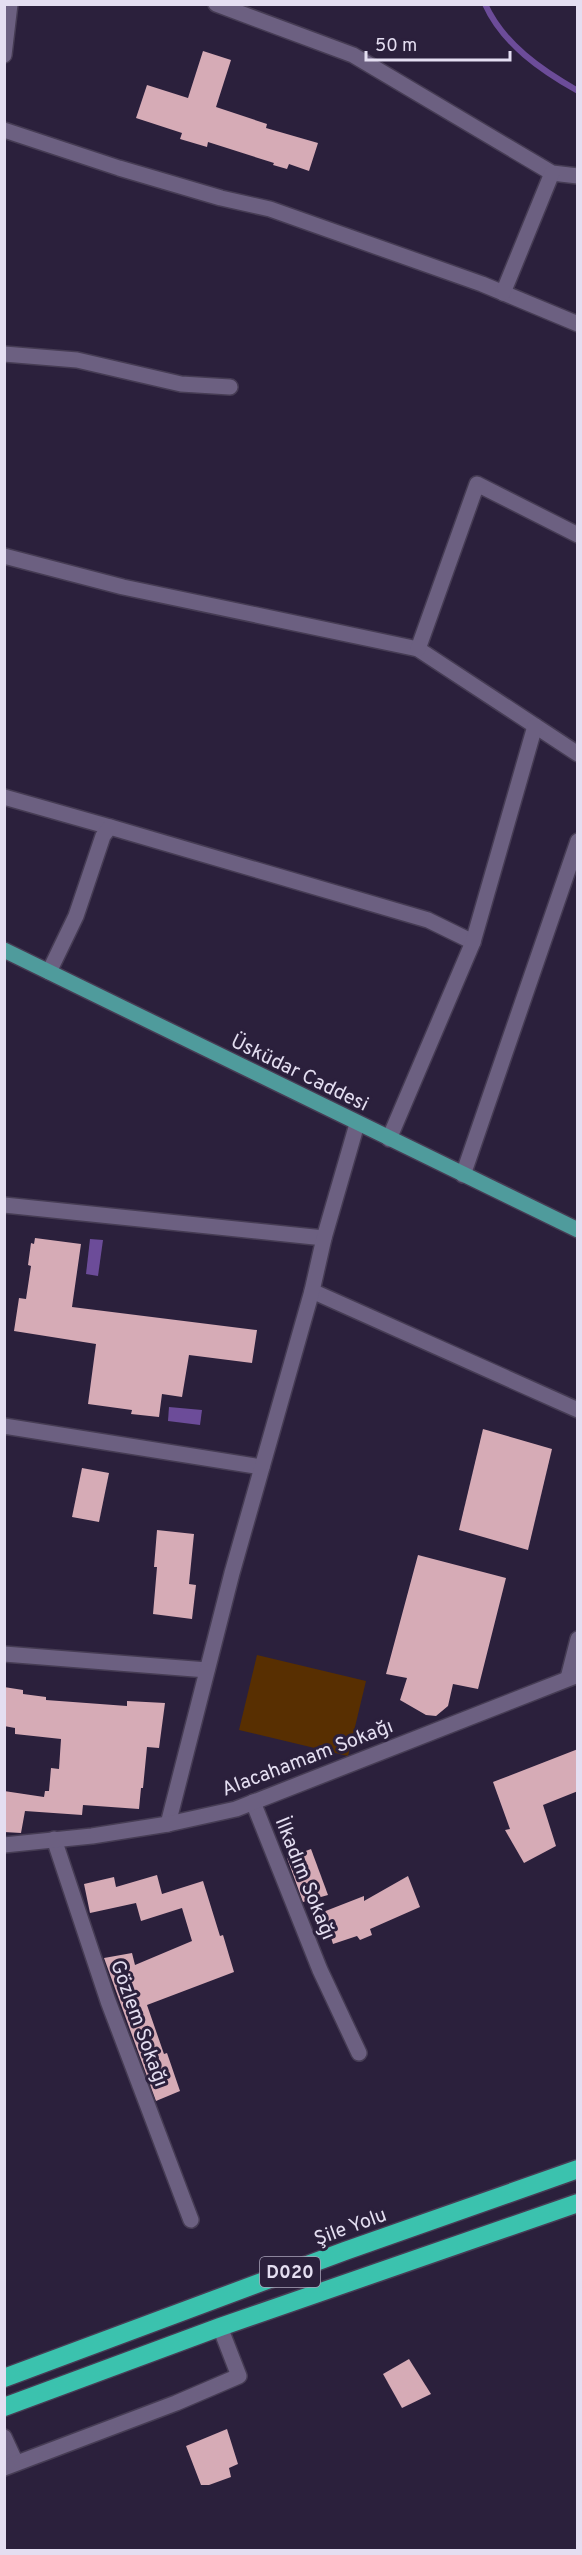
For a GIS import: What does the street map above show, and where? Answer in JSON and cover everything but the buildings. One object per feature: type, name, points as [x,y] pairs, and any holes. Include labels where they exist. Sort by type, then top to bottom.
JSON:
[{"type":"highway","name":"Şile Yolu","points":[[4,2378],[345,2251],[578,2169]]},
{"type":"highway","name":"D020","points":[[4,2407],[220,2327],[578,2203]]},
{"type":"main road","name":"Üsküdar Caddesi","points":[[4,950],[578,1230]]},
{"type":"street","points":[[4,55],[10,4]]},
{"type":"street","points":[[216,4],[353,55],[552,173],[578,176]]},
{"type":"street","points":[[4,130],[119,168],[221,198],[270,209],[503,293],[578,324]]},
{"type":"street","points":[[503,293],[552,173]]},
{"type":"street","points":[[4,354],[77,360],[181,384],[230,387]]},
{"type":"street","points":[[418,649],[477,484],[578,535]]},
{"type":"street","points":[[4,556],[123,587],[418,649],[578,754]]},
{"type":"street","points":[[389,1139],[473,942],[535,726]]},
{"type":"street","points":[[4,797],[428,920],[473,942]]},
{"type":"street","points":[[49,972],[76,916],[103,836],[110,827]]},
{"type":"street","points":[[463,1174],[578,841]]},
{"type":"street","points":[[168,1824],[207,1670],[357,1124]]},
{"type":"street","points":[[4,1204],[105,1217],[324,1238]]},
{"type":"street","points":[[312,1291],[578,1410]]},
{"type":"street","points":[[4,1426],[262,1467]]},
{"type":"street","points":[[573,1677],[578,1639]]},
{"type":"street","points":[[4,1654],[207,1670]]},
{"type":"street","name":"Alacahamam Sokağı","points":[[4,1845],[92,1836],[168,1824],[236,1809],[573,1677]]},
{"type":"street","name":"İlkadım Sokağı","points":[[253,1802],[320,1970],[360,2053]]},
{"type":"street","name":"Gözlem Sokağı","points":[[54,1839],[108,2001],[191,2220]]},
{"type":"street","points":[[4,2437],[10,2466],[176,2403],[240,2376],[220,2327]]},
{"type":"shaded area","points":[[90,1239],[103,1240],[98,1276],[86,1274]]},
{"type":"shaded area","points":[[169,1407],[202,1410],[200,1425],[168,1421]]},
{"type":"shaded area","points":[[257,1655],[366,1681],[348,1756],[239,1730]]},
{"type":"waterway","points":[[485,4],[502,32],[524,55],[578,91]]}]
